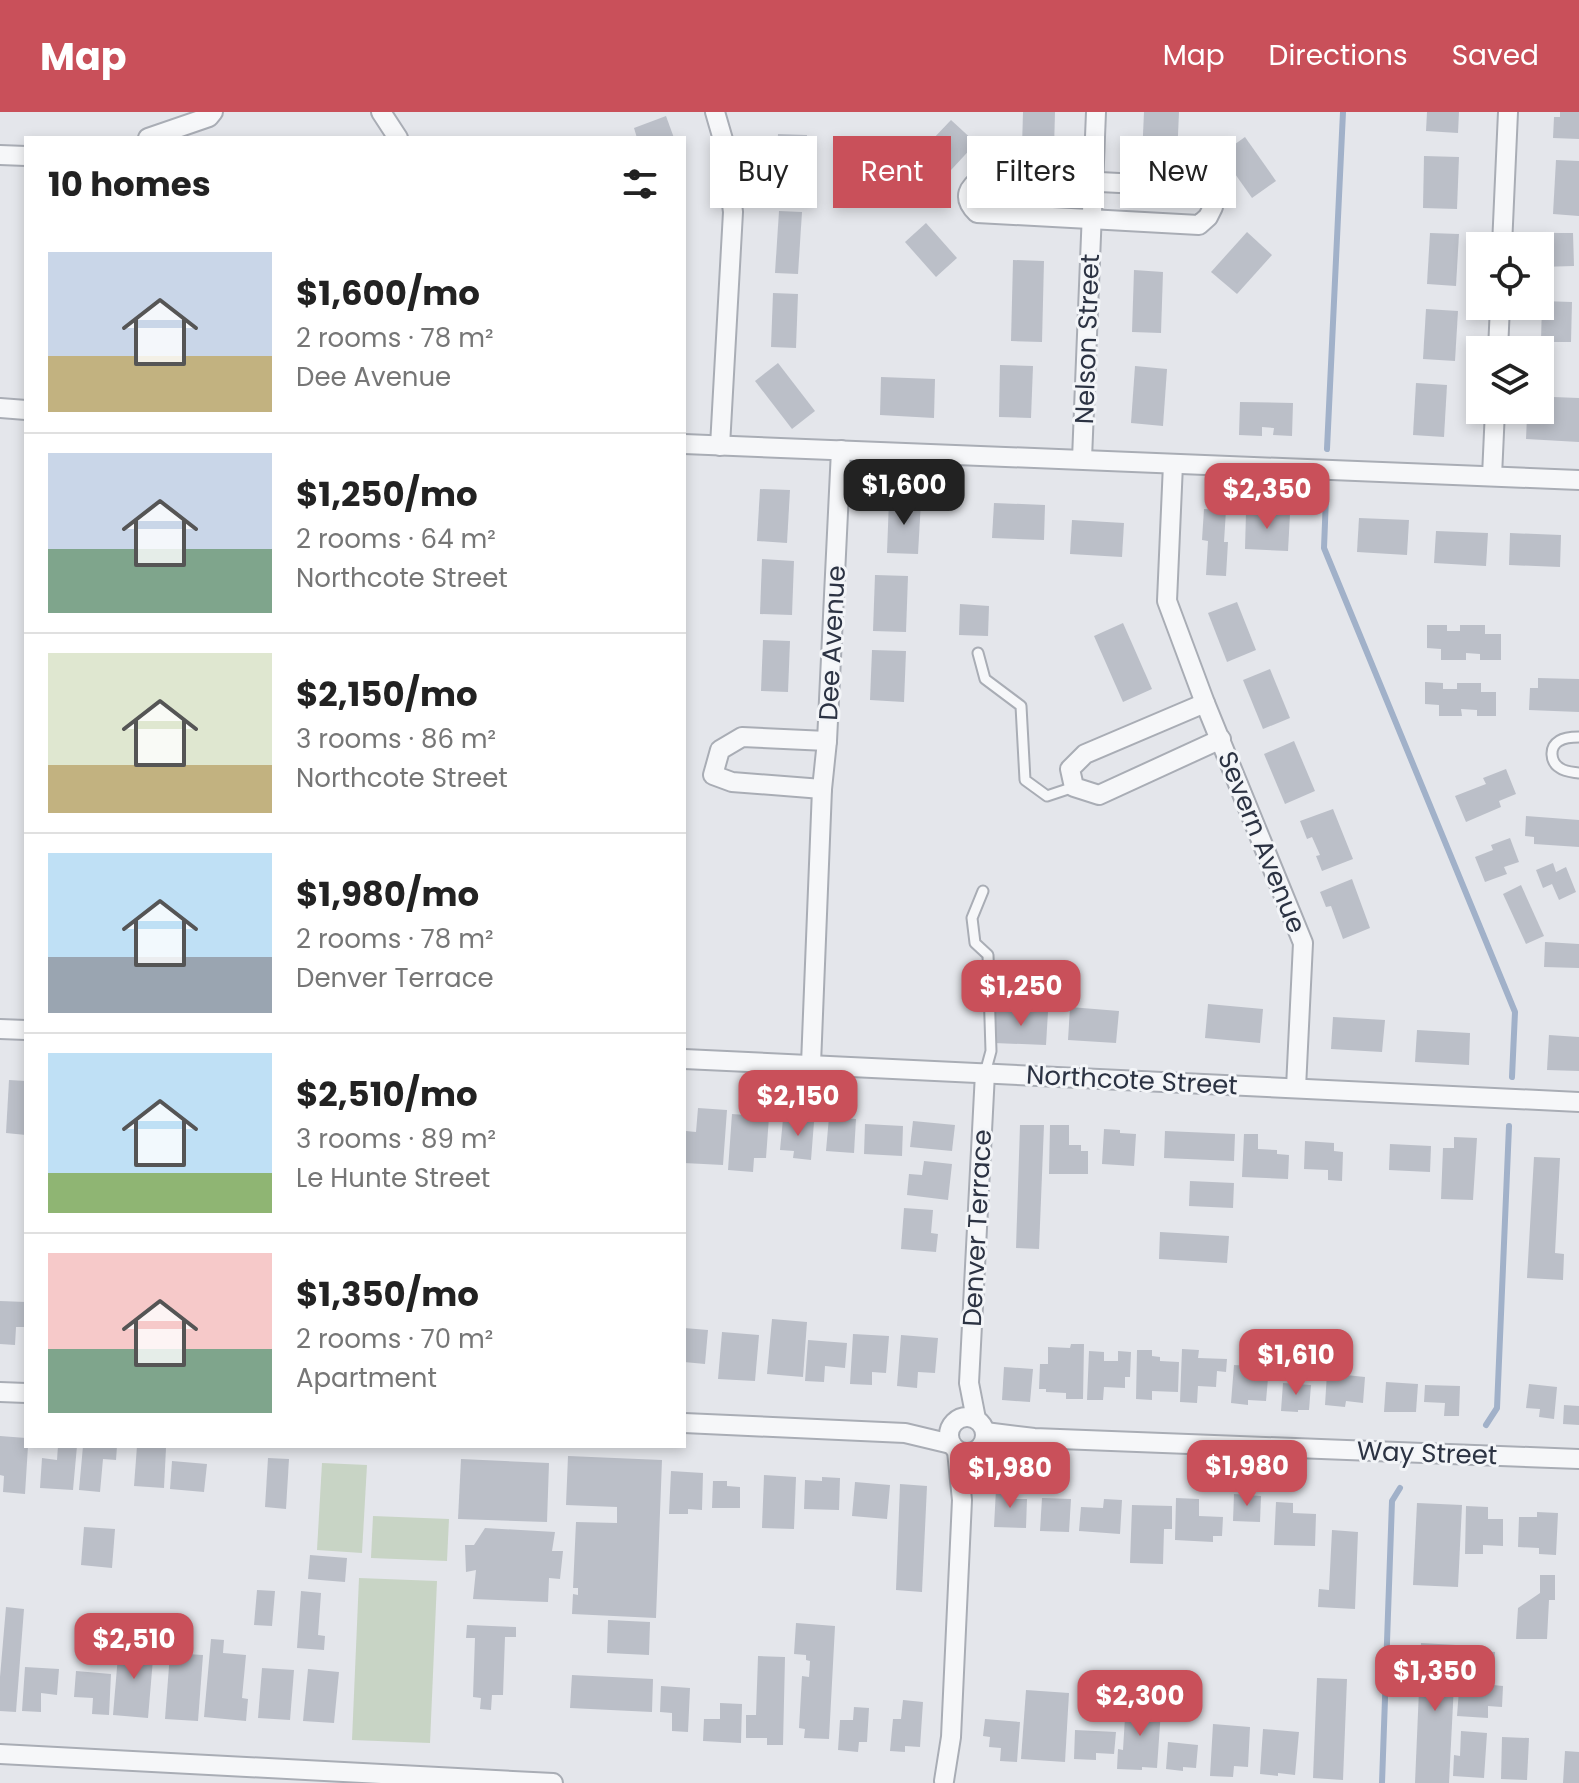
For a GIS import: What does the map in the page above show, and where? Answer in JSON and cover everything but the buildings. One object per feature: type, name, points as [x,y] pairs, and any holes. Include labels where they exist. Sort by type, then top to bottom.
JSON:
[{"type":"street","points":[[155,136],[209,117],[213,112]]},
{"type":"street","points":[[381,112],[397,136]]},
{"type":"street","points":[[715,112],[724,143],[733,212],[720,446]]},
{"type":"street","name":"Nelson Street","points":[[1095,136],[1096,112]]},
{"type":"street","points":[[1503,232],[1508,112]]},
{"type":"street","points":[[0,155],[24,156]]},
{"type":"street","name":"Nelson Street","points":[[972,208],[977,213],[1199,225],[1213,207],[1208,195],[1198,187],[1104,182]]},
{"type":"street","name":"Nelson Street","points":[[1082,459],[1093,208]]},
{"type":"street","points":[[0,408],[24,410]]},
{"type":"street","points":[[1492,476],[1494,424]]},
{"type":"street","points":[[686,444],[1579,480]]},
{"type":"street","name":"Dee Avenue","points":[[811,1064],[822,789],[841,450]]},
{"type":"street","name":"Severn Avenue","points":[[1173,464],[1167,601],[1303,943],[1296,1088]]},
{"type":"street","points":[[1074,787],[1070,769],[1085,754],[1205,703]]},
{"type":"street","name":"Dee Avenue","points":[[822,789],[732,782],[713,775],[720,750],[742,737],[827,741]]},
{"type":"street","name":"Severn Avenue","points":[[1074,787],[1099,795],[1221,739]]},
{"type":"street","points":[[0,1029],[24,1030]]},
{"type":"street","name":"Northcote Street","points":[[686,1059],[1579,1102]]},
{"type":"street","name":"Denver Terrace","points":[[949,1782],[985,1073]]},
{"type":"street","points":[[0,1392],[24,1393]]},
{"type":"street","name":"Way Street","points":[[686,1423],[1579,1459]]},
{"type":"street","points":[[0,1754],[553,1783]]},
{"type":"lane","points":[[978,653],[985,679],[1021,706],[1025,780],[1047,796],[1074,787]]},
{"type":"lane","points":[[1579,737],[1559,741],[1551,755],[1557,767],[1579,773]]},
{"type":"lane","points":[[983,891],[972,918],[975,943],[988,955],[991,1051],[985,1073]]},
{"type":"green space","points":[[322,1463],[367,1465],[362,1553],[317,1550]]},
{"type":"green space","points":[[373,1516],[449,1519],[447,1561],[371,1558]]},
{"type":"green space","points":[[359,1578],[437,1581],[430,1743],[352,1740]]},
{"type":"waterway","points":[[1327,449],[1343,112]]},
{"type":"waterway","points":[[1326,497],[1324,548],[1515,1012],[1512,1077]]},
{"type":"waterway","points":[[1486,1425],[1497,1408],[1509,1126]]},
{"type":"waterway","points":[[1382,1783],[1392,1501],[1400,1488]]}]
